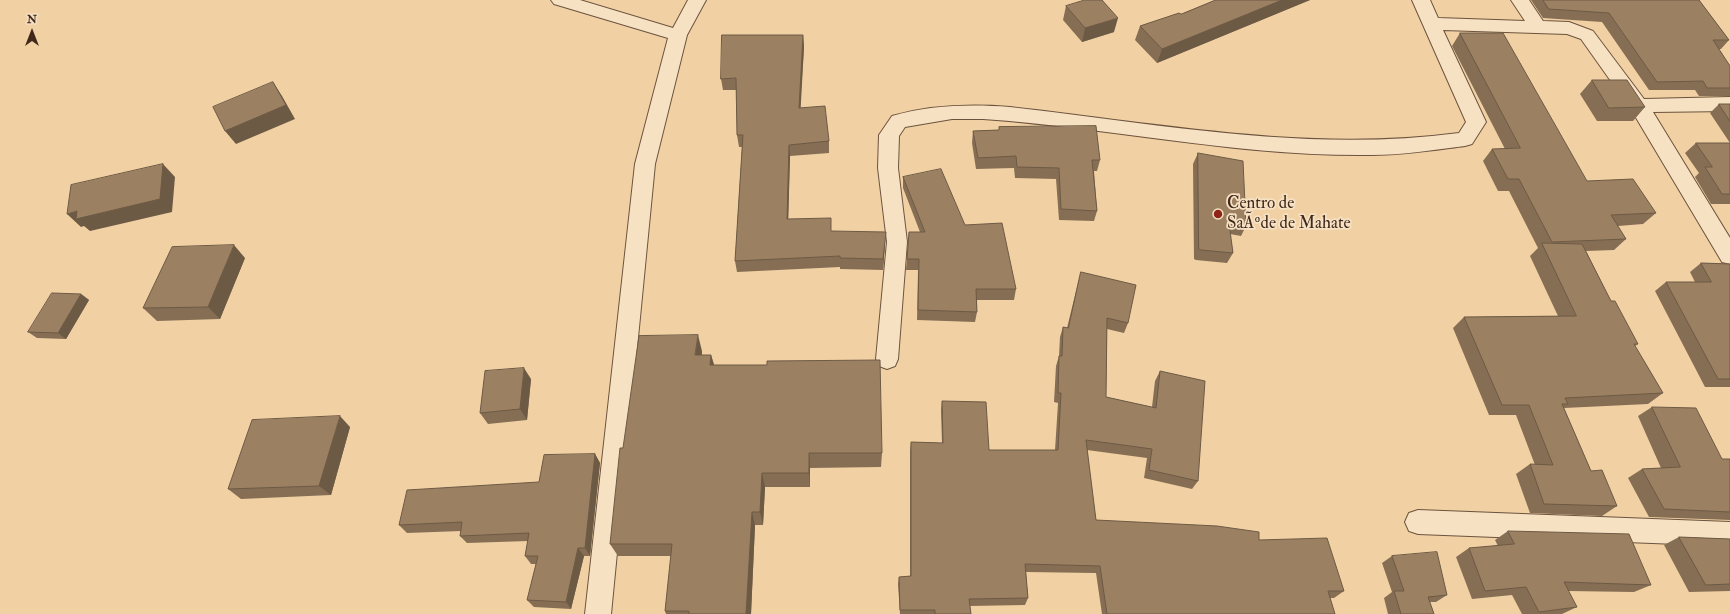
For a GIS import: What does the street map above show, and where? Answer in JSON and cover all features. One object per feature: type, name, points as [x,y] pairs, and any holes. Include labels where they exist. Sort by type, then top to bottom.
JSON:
[{"type":"street","points":[[560,0],[678,35]]},
{"type":"street","points":[[598,614],[645,164],[678,35],[697,0]]},
{"type":"street","points":[[887,359],[897,242],[888,168],[889,135],[899,121],[927,116],[982,112],[1256,143],[1361,147],[1439,144],[1465,139],[1476,122],[1421,0]]},
{"type":"street","points":[[1520,0],[1538,27]]},
{"type":"street","points":[[1432,24],[1569,28],[1588,35],[1639,106],[1730,256]]},
{"type":"street","points":[[1639,106],[1730,104]]},
{"type":"street","points":[[1418,522],[1730,534]]},
{"type":"building","points":[[1085,0],[1102,0],[1118,18],[1085,28],[1066,6]]},
{"type":"building","points":[[1216,0],[1282,0],[1162,49],[1140,26],[1179,13],[1181,14]]},
{"type":"building","points":[[1543,0],[1699,0],[1729,40],[1713,40],[1730,66],[1730,88],[1707,88],[1703,81],[1657,82],[1609,13],[1549,9]]},
{"type":"building","points":[[1460,33],[1503,33],[1587,181],[1633,179],[1656,213],[1611,215],[1626,239],[1552,242],[1519,179],[1508,179],[1492,149],[1520,148]]},
{"type":"building","points":[[722,35],[803,35],[799,108],[825,106],[829,141],[789,145],[787,219],[831,218],[831,231],[886,232],[883,259],[840,258],[840,256],[735,261],[743,135],[737,135],[736,78],[721,79]]},
{"type":"building","points":[[1592,80],[1627,80],[1645,107],[1609,108]]},
{"type":"building","points":[[273,82],[286,105],[225,131],[213,107]]},
{"type":"building","points":[[1719,104],[1730,104],[1730,121]]},
{"type":"building","points":[[1096,126],[1100,160],[1092,160],[1097,211],[1061,209],[1059,168],[1017,167],[1016,156],[978,158],[973,131],[999,130],[999,127]]},
{"type":"building","points":[[1696,143],[1730,143],[1730,194],[1722,194],[1705,167],[1712,167]]},
{"type":"building","points":[[1198,153],[1243,161],[1246,226],[1229,223],[1233,253],[1199,249]]},
{"type":"building","points":[[163,164],[160,199],[76,219],[77,211],[67,214],[71,185]]},
{"type":"building","points":[[941,169],[965,225],[1002,223],[1016,289],[976,289],[977,312],[918,310],[919,259],[907,259],[909,232],[925,232],[903,177]]},
{"type":"building","points":[[1542,243],[1582,244],[1611,301],[1615,301],[1638,344],[1634,344],[1663,393],[1565,398],[1568,404],[1562,404],[1591,471],[1602,470],[1617,506],[1544,504],[1530,464],[1553,465],[1529,405],[1502,405],[1464,317],[1576,316]]},
{"type":"building","points":[[234,245],[208,307],[143,308],[172,247]]},
{"type":"building","points":[[1701,263],[1730,264],[1730,379],[1718,379],[1666,282],[1711,282]]},
{"type":"building","points":[[1081,272],[1136,285],[1128,323],[1107,318],[1106,397],[1156,408],[1160,371],[1205,381],[1198,481],[1149,470],[1152,449],[1086,440],[1096,520],[1217,526],[1259,532],[1259,540],[1327,538],[1344,591],[1328,591],[1335,614],[1107,614],[1100,566],[1025,564],[1028,598],[969,599],[971,614],[935,614],[935,610],[900,610],[899,577],[911,576],[911,442],[943,443],[942,401],[986,402],[989,450],[1058,450],[1061,393],[1058,393],[1059,356],[1062,356],[1063,327],[1068,328]]},
{"type":"building","points":[[52,293],[81,294],[58,333],[28,332]]},
{"type":"building","points":[[698,335],[695,355],[711,355],[710,365],[767,365],[767,361],[880,360],[882,453],[809,453],[809,473],[762,473],[760,512],[752,512],[746,614],[689,614],[689,611],[665,611],[672,544],[610,544],[620,448],[623,448],[639,336]]},
{"type":"building","points":[[524,368],[520,409],[480,413],[485,371]]},
{"type":"building","points":[[1652,407],[1696,408],[1722,459],[1730,459],[1730,512],[1664,509],[1642,469],[1680,467]]},
{"type":"building","points":[[340,416],[319,486],[228,489],[252,420]]},
{"type":"building","points":[[595,454],[585,548],[578,548],[566,602],[527,600],[538,556],[525,556],[529,533],[460,536],[462,522],[399,525],[407,490],[539,482],[544,455]]},
{"type":"building","points":[[1508,531],[1629,534],[1651,585],[1564,582],[1577,607],[1539,612],[1526,587],[1485,591],[1469,548],[1514,544]]},
{"type":"building","points":[[1679,537],[1730,539],[1730,584],[1706,585]]},
{"type":"building","points":[[1437,552],[1447,595],[1428,597],[1434,614],[1401,614],[1394,591],[1404,591],[1392,556]]},
{"type":"place","name":"Centro de SaÃºde de Mahate","points":[[1218,214]]}]
